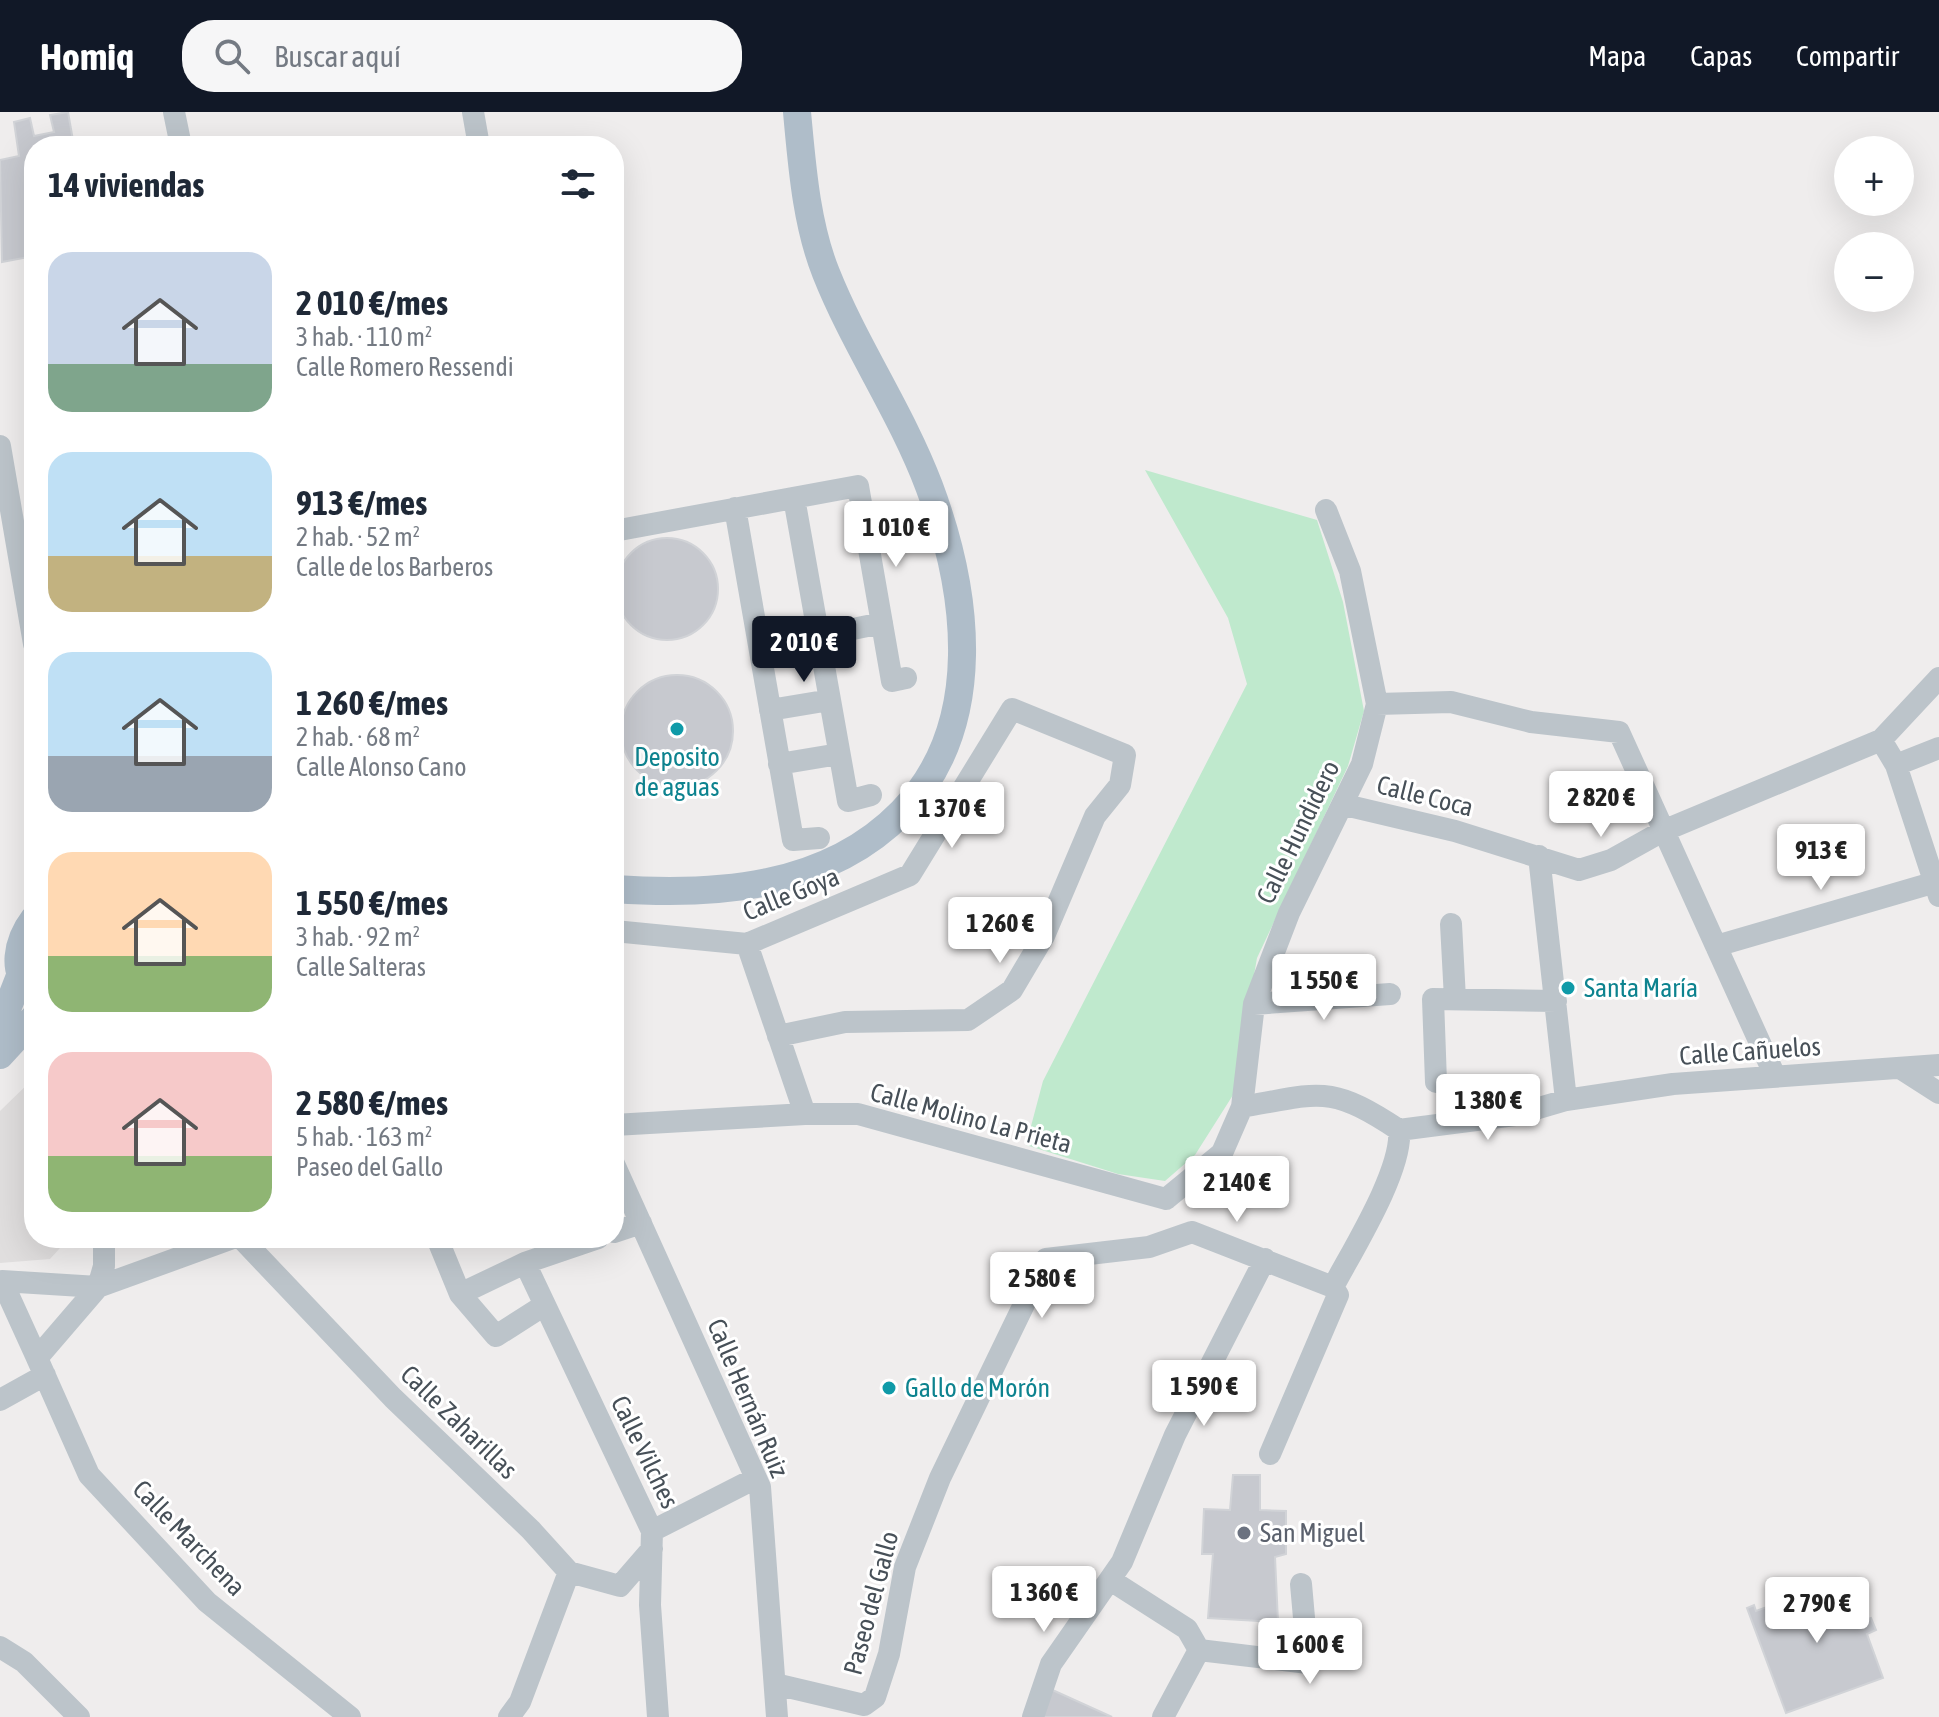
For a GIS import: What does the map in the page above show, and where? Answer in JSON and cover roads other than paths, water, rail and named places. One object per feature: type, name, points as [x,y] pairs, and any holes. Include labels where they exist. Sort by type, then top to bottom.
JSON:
[{"type":"main road","points":[[624,890],[658,892],[726,888],[781,879],[844,858],[883,832],[908,806],[930,777],[957,713],[962,671],[961,629],[945,533],[909,440],[825,270],[805,191],[797,112]]},
{"type":"main road","points":[[24,935],[20,949],[24,969]]},
{"type":"main road","points":[[0,1027],[24,989]]},
{"type":"main road","points":[[0,1055],[24,1029]]},
{"type":"street","points":[[174,112],[179,136]]},
{"type":"street","points":[[473,112],[477,136]]},
{"type":"street","points":[[0,446],[24,586]]},
{"type":"street","points":[[624,529],[858,486],[892,681],[906,678]]},
{"type":"street","points":[[794,498],[848,801],[871,795]]},
{"type":"street","points":[[735,508],[793,840],[819,838]]},
{"type":"street","name":"Calle Hundidero","points":[[1166,1199],[1222,1153],[1242,1107],[1254,1004],[1289,913],[1345,805],[1364,759],[1377,704],[1350,571],[1326,510]]},
{"type":"street","points":[[819,636],[882,623]]},
{"type":"street","points":[[1716,946],[1937,887],[1896,765],[1881,740],[1939,678]]},
{"type":"street","points":[[770,710],[830,700]]},
{"type":"street","points":[[1377,704],[1451,702],[1531,722],[1619,732],[1775,1076]]},
{"type":"street","name":"Calle Goya","points":[[624,932],[747,944],[910,875],[1012,709],[1125,755],[1120,785],[1095,816],[1044,936],[1012,990],[968,1020],[845,1022],[778,1036]]},
{"type":"street","name":"Calle Coca","points":[[1345,805],[1455,831],[1579,870],[1611,860],[1663,831],[1881,740]]},
{"type":"street","points":[[1896,765],[1939,748]]},
{"type":"street","points":[[779,764],[839,754]]},
{"type":"street","points":[[1539,856],[1566,1100]]},
{"type":"street","points":[[1451,924],[1455,999]]},
{"type":"street","points":[[747,944],[805,1114]]},
{"type":"street","points":[[1254,1004],[1390,994]]},
{"type":"street","points":[[1436,1082],[1433,999],[1556,1001]]},
{"type":"street","points":[[0,1055],[24,1045]]},
{"type":"street","name":"Calle Cañuelos","points":[[1399,1130],[1515,1115],[1566,1100],[1673,1084],[1939,1065]]},
{"type":"street","points":[[1900,1068],[1939,1093]]},
{"type":"street","points":[[1242,1107],[1322,1093],[1357,1105],[1399,1130],[1400,1140],[1382,1194],[1333,1287]]},
{"type":"street","name":"Calle Molino La Prieta","points":[[624,1124],[858,1114],[1166,1199]]},
{"type":"street","name":"Calle Hernán Ruiz","points":[[624,1186],[760,1487],[777,1717]]},
{"type":"street","points":[[1166,1199],[1192,1232],[1333,1287],[1338,1295],[1270,1454]]},
{"type":"street","points":[[624,1229],[641,1223]]},
{"type":"street","name":"Paseo del Gallo","points":[[775,1684],[864,1705],[875,1697],[889,1654],[905,1567],[940,1478],[1046,1259],[1149,1247],[1192,1232]]},
{"type":"street","points":[[0,1400],[41,1366],[98,1287],[104,1266],[104,1248]]},
{"type":"street","points":[[1,1281],[98,1287],[205,1248]]},
{"type":"street","name":"Calle Zaharillas","points":[[250,1248],[393,1398],[531,1530],[569,1572]]},
{"type":"street","points":[[441,1248],[460,1294],[496,1336],[546,1311]]},
{"type":"street","points":[[460,1294],[525,1263],[569,1248]]},
{"type":"street","points":[[1033,1717],[1051,1664],[1112,1581],[1181,1422],[1265,1259]]},
{"type":"street","name":"Calle Vilches","points":[[525,1263],[652,1540],[650,1605],[658,1717]]},
{"type":"street","name":"Calle Marchena","points":[[1,1281],[89,1475],[207,1602],[350,1717]]},
{"type":"street","points":[[509,1717],[520,1702],[569,1572],[620,1586],[652,1540],[756,1478]]},
{"type":"street","points":[[1112,1581],[1187,1629],[1199,1650]]},
{"type":"street","points":[[1199,1650],[1308,1663],[1301,1584]]},
{"type":"street","points":[[0,1647],[24,1662],[79,1717]]},
{"type":"street","points":[[1163,1717],[1199,1650]]},
{"type":"place","name":"Deposito de aguas","points":[[677,729]]},
{"type":"place","name":"Santa María","points":[[1568,988]]},
{"type":"place","name":"Gallo de Morón","points":[[889,1388]]},
{"type":"place","name":"San Miguel","points":[[1244,1533]]}]
